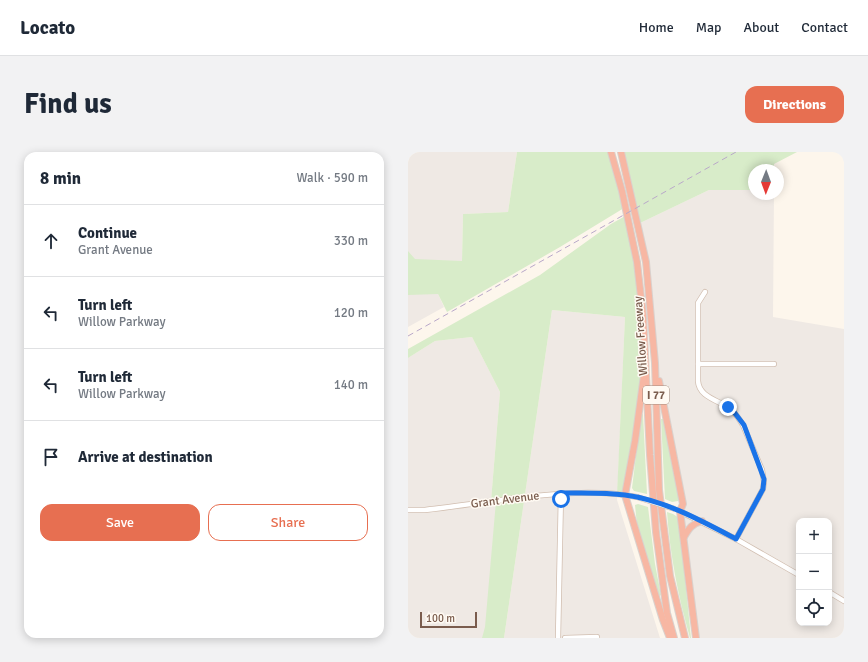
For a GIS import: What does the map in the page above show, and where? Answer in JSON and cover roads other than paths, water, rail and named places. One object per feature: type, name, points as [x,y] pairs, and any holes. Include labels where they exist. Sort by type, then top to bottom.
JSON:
[{"type":"highway","name":"Willow Freeway","points":[[611,152],[622,191],[637,262],[646,357],[650,455],[656,532],[667,613],[674,638]]},
{"type":"highway","name":"Willow Freeway","points":[[621,152],[646,262],[655,363],[659,490],[670,576],[685,638]]},
{"type":"highway","points":[[646,357],[635,441],[625,495],[663,620],[670,638]]},
{"type":"highway","points":[[655,363],[683,504],[678,510],[684,537],[696,638]]},
{"type":"highway","points":[[684,537],[690,527],[702,521]]},
{"type":"street","points":[[705,292],[698,303],[698,385],[700,391],[728,407],[739,418],[744,425],[764,476],[763,489],[736,539]]},
{"type":"street","points":[[698,364],[774,364]]},
{"type":"street","points":[[558,638],[561,493]]},
{"type":"street","name":"Grant Avenue","points":[[408,510],[425,510],[561,493],[625,495],[637,497],[678,510],[736,539],[796,573]]},
{"type":"street","points":[[832,594],[844,601]]},
{"type":"street","points":[[565,638],[597,637]]},
{"type":"railway","points":[[408,336],[736,152]]}]
